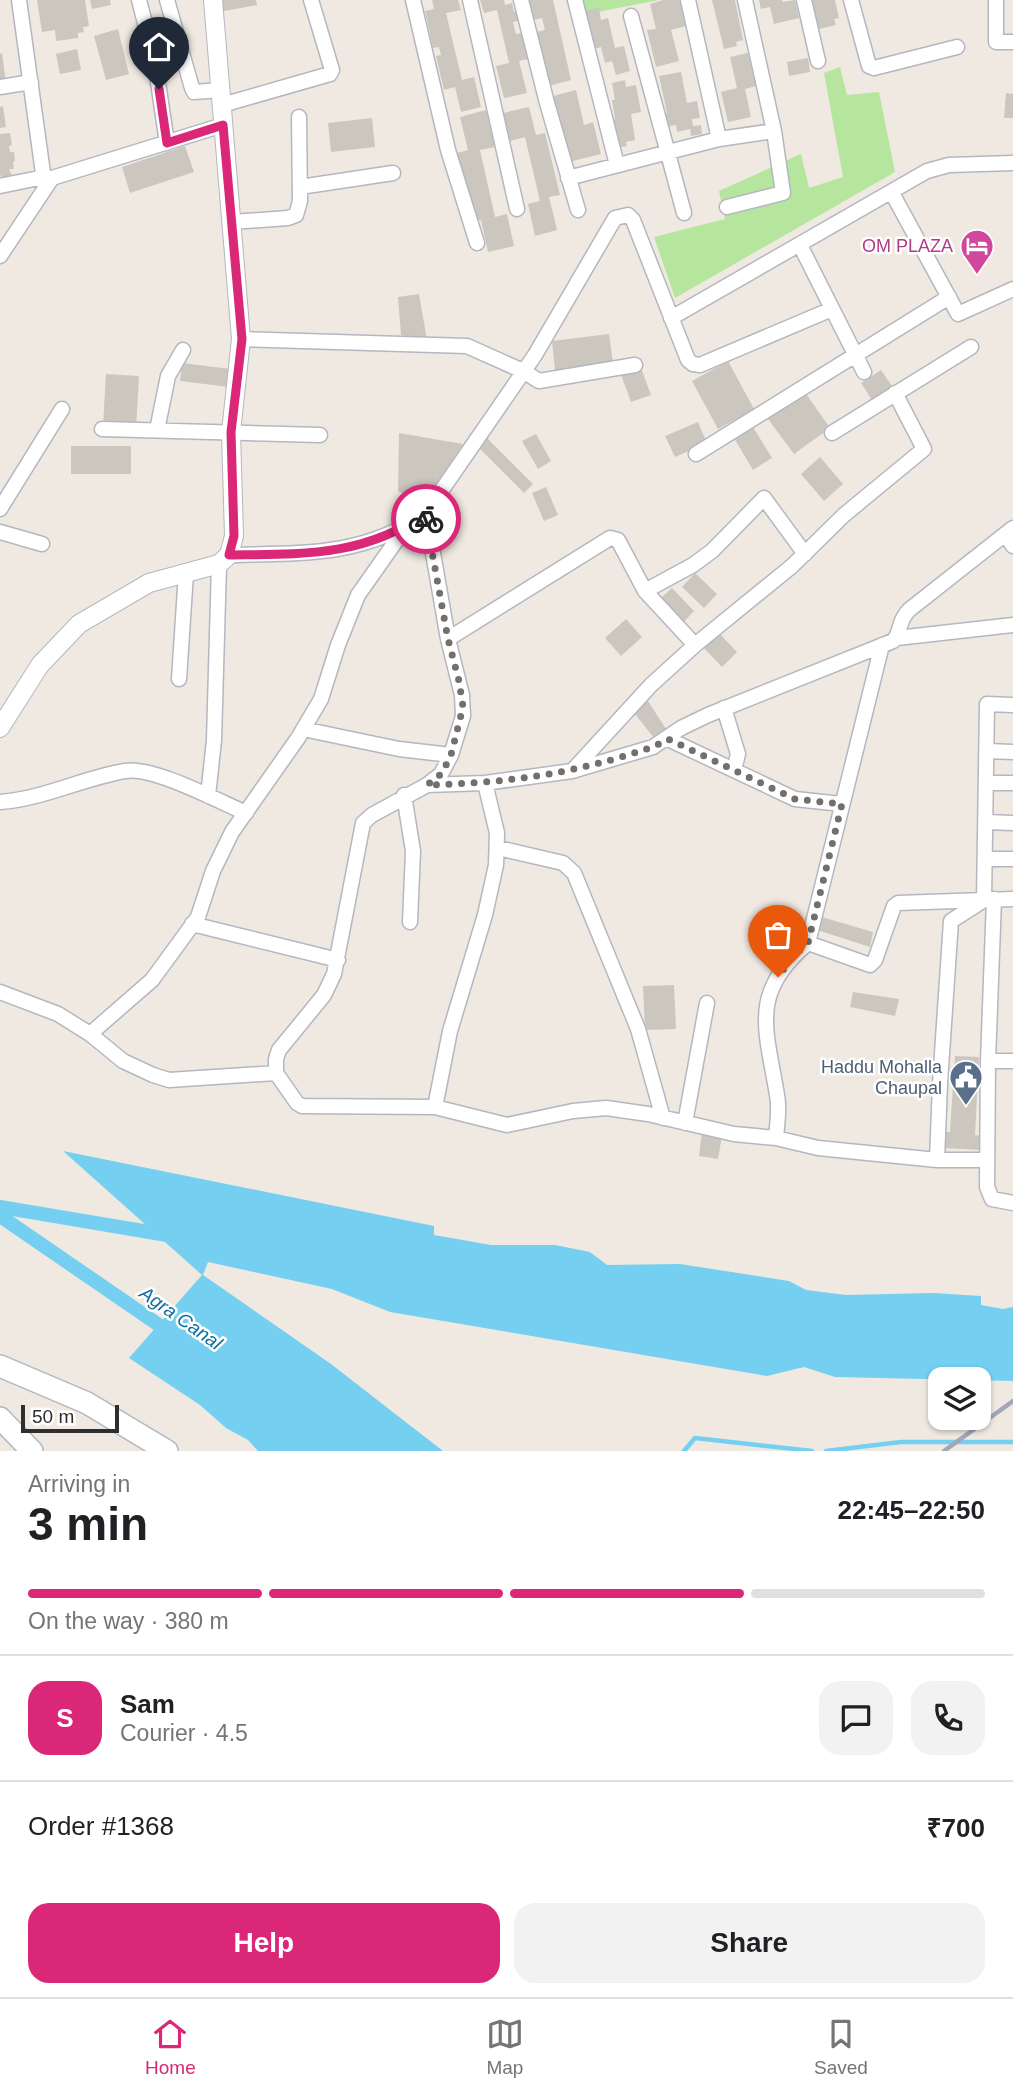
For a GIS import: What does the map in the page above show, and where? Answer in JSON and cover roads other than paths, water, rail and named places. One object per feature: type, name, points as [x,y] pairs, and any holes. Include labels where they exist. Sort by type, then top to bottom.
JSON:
[{"type":"main road","points":[[0,1366],[87,1404],[167,1451]]},
{"type":"main road","points":[[0,1418],[32,1451]]},
{"type":"street","points":[[0,186],[39,178],[44,168],[19,0]]},
{"type":"street","points":[[139,0],[155,62],[167,143]]},
{"type":"street","points":[[167,0],[194,92],[221,98],[330,74],[332,70],[311,0]]},
{"type":"street","points":[[208,796],[214,740],[224,560],[234,536],[231,432],[242,339],[213,0]]},
{"type":"street","points":[[413,0],[448,150],[477,243]]},
{"type":"street","points":[[470,0],[517,209]]},
{"type":"street","points":[[521,0],[578,210]]},
{"type":"street","points":[[575,0],[617,165]]},
{"type":"street","points":[[688,0],[719,139]]},
{"type":"street","points":[[727,207],[783,193],[774,131],[745,0]]},
{"type":"street","points":[[804,0],[818,61]]},
{"type":"street","points":[[851,0],[869,66],[874,68],[957,47]]},
{"type":"street","points":[[996,0],[996,41],[1013,42]]},
{"type":"street","points":[[632,16],[684,213]]},
{"type":"street","points":[[0,88],[31,82]]},
{"type":"street","points":[[232,222],[288,218],[296,215],[300,201],[299,117]]},
{"type":"street","points":[[0,256],[52,178],[223,125]]},
{"type":"street","points":[[568,178],[719,139],[774,131]]},
{"type":"street","points":[[671,318],[927,171],[949,165],[1013,163]]},
{"type":"street","points":[[300,187],[393,173]]},
{"type":"street","points":[[892,193],[958,314],[1013,289]]},
{"type":"street","points":[[0,728],[40,665],[79,624],[149,583],[224,560],[367,544],[404,529],[426,513],[523,371],[615,218],[628,215],[633,220],[688,360],[693,364],[700,365],[832,309]]},
{"type":"street","points":[[800,245],[864,372]]},
{"type":"street","points":[[696,454],[949,297]]},
{"type":"street","points":[[242,339],[467,346],[539,381],[635,365]]},
{"type":"street","points":[[832,433],[971,347]]},
{"type":"street","points":[[158,430],[168,376],[183,350]]},
{"type":"street","points":[[572,771],[637,699],[695,645],[805,554],[844,515],[924,449],[895,393]]},
{"type":"street","points":[[0,509],[62,409]]},
{"type":"street","points":[[102,429],[320,435]]},
{"type":"street","points":[[645,591],[693,565],[712,551],[764,498],[805,554]]},
{"type":"street","points":[[426,513],[463,707],[451,755],[441,774],[363,823],[338,960],[324,995],[279,1050],[276,1059],[276,1073],[298,1103],[435,1107],[507,1125],[595,1108],[663,1118],[734,1135],[776,1138],[818,1148],[937,1160],[986,1160]]},
{"type":"street","points":[[90,1034],[152,980],[204,905],[213,871],[232,832],[321,699],[358,595],[404,529]]},
{"type":"street","points":[[0,531],[42,544]]},
{"type":"street","points":[[897,638],[902,617],[909,610],[1010,536]]},
{"type":"street","points":[[448,639],[610,538],[618,540],[645,591],[695,645]]},
{"type":"street","points":[[179,679],[186,573]]},
{"type":"street","points":[[427,785],[485,783],[572,771],[653,747],[681,728],[724,708],[897,638],[1013,625]]},
{"type":"street","points":[[776,1138],[778,1106],[766,1040],[767,1004],[784,965],[808,943],[882,645]]},
{"type":"street","points":[[1013,705],[987,704],[985,859],[989,900],[986,1160],[989,1195],[996,1201],[1013,1203]]},
{"type":"street","points":[[724,708],[738,754],[734,770]]},
{"type":"street","points":[[303,729],[399,749],[451,755]]},
{"type":"street","points":[[668,739],[795,799],[842,804]]},
{"type":"street","points":[[987,751],[1013,752]]},
{"type":"street","points":[[0,802],[73,786],[127,770],[149,772],[246,813]]},
{"type":"street","points":[[435,1107],[450,1031],[485,915],[498,848],[485,783]]},
{"type":"street","points":[[986,783],[1013,783]]},
{"type":"street","points":[[404,795],[413,851],[410,922]]},
{"type":"street","points":[[986,822],[1013,823]]},
{"type":"street","points":[[498,848],[563,863],[574,873],[638,1029],[663,1118]]},
{"type":"street","points":[[985,859],[1013,859]]},
{"type":"street","points":[[937,1160],[951,921],[989,900]]},
{"type":"street","points":[[808,943],[870,965],[875,960],[894,906],[898,903],[1013,900]]},
{"type":"street","points":[[192,924],[338,960]]},
{"type":"street","points":[[0,992],[58,1014],[90,1034],[124,1061],[169,1080],[276,1073]]},
{"type":"street","points":[[685,1123],[707,1003]]},
{"type":"street","points":[[988,1061],[1013,1061]]},
{"type":"water","points":[[63,1151],[434,1226],[434,1235],[491,1245],[555,1245],[590,1252],[607,1265],[680,1264],[789,1281],[806,1290],[846,1295],[933,1293],[981,1296],[981,1305],[1003,1309],[1013,1307],[1013,1381],[991,1381],[991,1367],[928,1367],[928,1379],[835,1377],[804,1367],[767,1376],[390,1312],[332,1289],[208,1262],[203,1275],[331,1364],[443,1451],[258,1451],[248,1440],[226,1428],[200,1405],[129,1358],[202,1275]]},
{"type":"waterway","points":[[0,1207],[173,1236]]},
{"type":"waterway","name":"Agra Canal","points":[[0,1216],[172,1334]]},
{"type":"waterway","points":[[684,1451],[695,1438],[812,1451]]},
{"type":"waterway","points":[[826,1451],[901,1442],[1013,1442]]},
{"type":"railway","points":[[944,1451],[1013,1401]]},
{"type":"place","name":"OM PLAZA","points":[[977,276]]},
{"type":"place","name":"Haddu Mohalla Chaupal","points":[[966,1107]]}]
